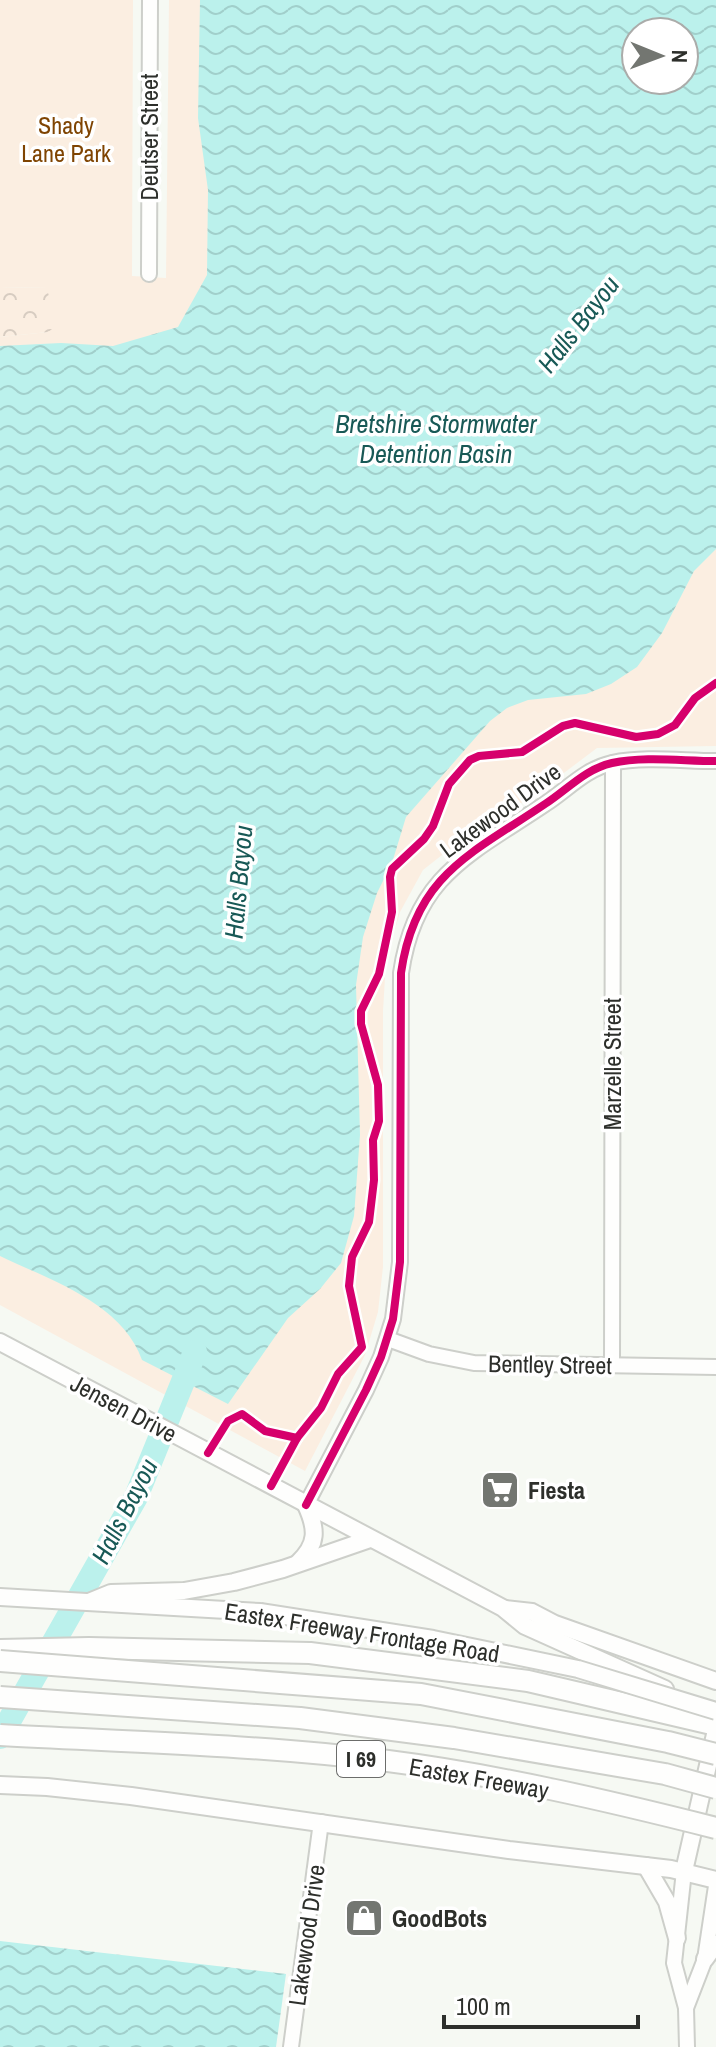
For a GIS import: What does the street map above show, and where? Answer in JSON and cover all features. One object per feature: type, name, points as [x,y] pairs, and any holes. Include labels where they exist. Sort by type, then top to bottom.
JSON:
[{"type":"highway","points":[[0,1650],[89,1648],[310,1653],[528,1681],[716,1728]]},
{"type":"highway","points":[[0,1661],[421,1694],[716,1754]]},
{"type":"highway","name":"I 69","points":[[0,1697],[300,1718],[469,1741],[665,1774],[716,1788]]},
{"type":"highway","name":"Eastex Freeway","points":[[0,1735],[389,1761],[506,1781],[716,1828]]},
{"type":"main road","name":"Jensen Drive","points":[[0,1342],[503,1608],[525,1626],[716,1713]]},
{"type":"main road","points":[[298,1563],[314,1544],[316,1532],[306,1505]]},
{"type":"main road","points":[[183,1598],[370,1539]]},
{"type":"main road","name":"Eastex Freeway Frontage Road","points":[[0,1597],[89,1602],[183,1598],[433,1639],[578,1669],[716,1713]]},
{"type":"main road","name":"Jensen Drive","points":[[503,1608],[532,1612],[555,1624],[716,1681]]},
{"type":"main road","points":[[684,1871],[716,1728]]},
{"type":"main road","points":[[0,1785],[47,1787],[321,1822],[509,1850],[684,1871],[716,1880]]},
{"type":"main road","points":[[646,1866],[667,1902],[677,1938]]},
{"type":"main road","points":[[705,1959],[716,1944]]},
{"type":"street","name":"Deutser Street","points":[[149,274],[150,0]]},
{"type":"street","points":[[613,763],[636,760],[716,761]]},
{"type":"street","name":"Lakewood Drive","points":[[306,1505],[366,1390],[388,1339],[396,1304],[400,1262],[401,973],[408,938],[427,896],[457,863],[560,795],[580,777],[613,763]]},
{"type":"street","name":"Marzelle Street","points":[[612,1365],[613,763]]},
{"type":"street","name":"Bentley Street","points":[[388,1339],[429,1354],[474,1363],[716,1367]]},
{"type":"street","name":"Lakewood Drive","points":[[291,2047],[321,1822]]},
{"type":"street","points":[[684,1871],[674,1963],[686,2008],[687,2047]]},
{"type":"street","points":[[686,2008],[705,1959],[716,1886]]},
{"type":"green space","name":"Bretshire Stormwater Detention Basin","points":[[0,0],[133,0],[132,276],[166,278],[169,0],[716,0],[716,746],[597,748],[532,797],[475,829],[423,870],[400,912],[386,961],[383,1011],[383,1267],[378,1312],[365,1355],[305,1471],[0,1305],[0,337],[48,332],[47,287],[0,288]]},
{"type":"green space","points":[[47,287],[55,327],[48,332],[0,337],[0,288]]},
{"type":"water","name":"Bretshire Stormwater Detention Basin","points":[[200,0],[716,0],[716,549],[694,571],[662,633],[637,667],[611,684],[586,694],[528,700],[507,708],[490,721],[406,817],[363,937],[356,985],[360,1135],[354,1216],[341,1263],[320,1289],[288,1318],[228,1404],[142,1360],[132,1340],[101,1308],[62,1284],[0,1256],[0,346],[61,343],[113,346],[178,327],[207,275],[208,190],[198,118]]},
{"type":"water","points":[[0,1941],[286,1974],[276,2047],[0,2047]]},
{"type":"waterway","name":"Halls Bayou","points":[[0,1737],[136,1497],[195,1352]]},
{"type":"cycle path","points":[[271,1486],[297,1438],[321,1408],[338,1374],[362,1347],[349,1286],[352,1257],[369,1222],[374,1180],[373,1140],[379,1121],[378,1085],[361,1024],[361,1011],[379,974],[392,912],[392,869],[424,839],[433,826],[449,784],[470,760],[479,756],[522,752],[563,726],[575,723],[636,737],[658,734],[675,725],[695,698],[716,683]]},
{"type":"cycle path","points":[[306,1505],[366,1390],[393,1319],[400,1262],[401,973],[408,940],[419,912],[450,870],[593,770],[612,763],[637,760],[716,761]]},
{"type":"cycle path","points":[[208,1453],[228,1421],[242,1414],[265,1431],[297,1438]]},
{"type":"place","name":"Fiesta","points":[[500,1490]]},
{"type":"place","name":"GoodBots","points":[[364,1918]]},
{"type":"park label","name":"Shady Lane Park","points":[[66,139]]}]
